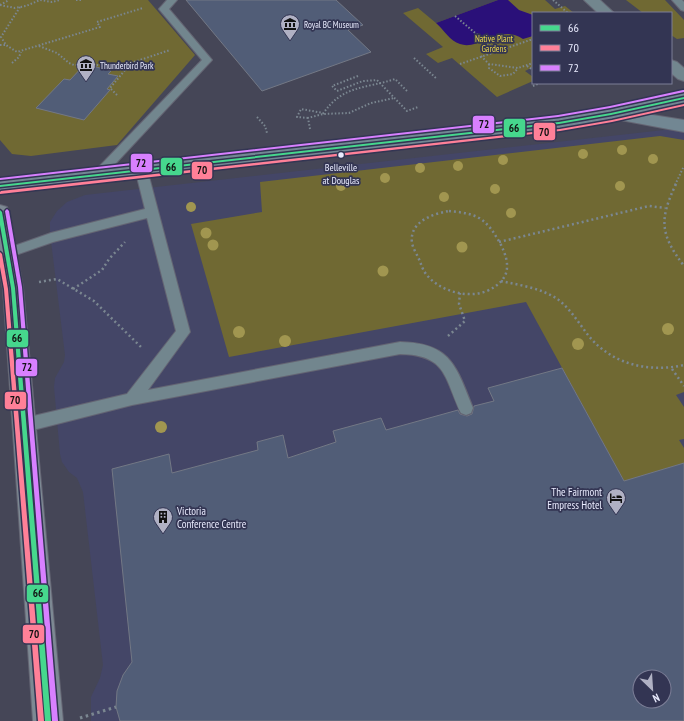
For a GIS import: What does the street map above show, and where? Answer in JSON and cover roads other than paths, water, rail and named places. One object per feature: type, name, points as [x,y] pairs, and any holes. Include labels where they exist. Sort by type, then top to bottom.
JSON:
[{"type":"main road","points":[[0,186],[141,169],[537,126],[611,114],[684,98]]},
{"type":"main road","points":[[611,114],[684,126]]},
{"type":"main road","points":[[0,212],[12,288],[25,425],[48,721]]},
{"type":"street","points":[[591,0],[606,12]]},
{"type":"street","points":[[672,66],[684,76]]},
{"type":"lane","points":[[99,174],[207,60],[164,9],[172,0]]},
{"type":"lane","points":[[677,0],[684,8]]},
{"type":"lane","points":[[132,399],[183,332],[141,169]]},
{"type":"lane","points":[[7,253],[51,238],[152,212]]},
{"type":"lane","points":[[25,425],[132,399],[400,348],[415,347],[430,351],[442,360],[451,372],[466,408]]},
{"type":"place","name":"Royal BC Museum","points":[[290,41]]},
{"type":"place","name":"Thunderbird Park","points":[[86,82]]},
{"type":"place","name":"Belleville at Douglas","points":[[341,155]]},
{"type":"place","name":"The Fairmont Empress Hotel","points":[[616,515]]},
{"type":"place","name":"Victoria Conference Centre","points":[[163,534]]},
{"type":"park label","name":"Native Plant Gardens","points":[[494,44]]}]
